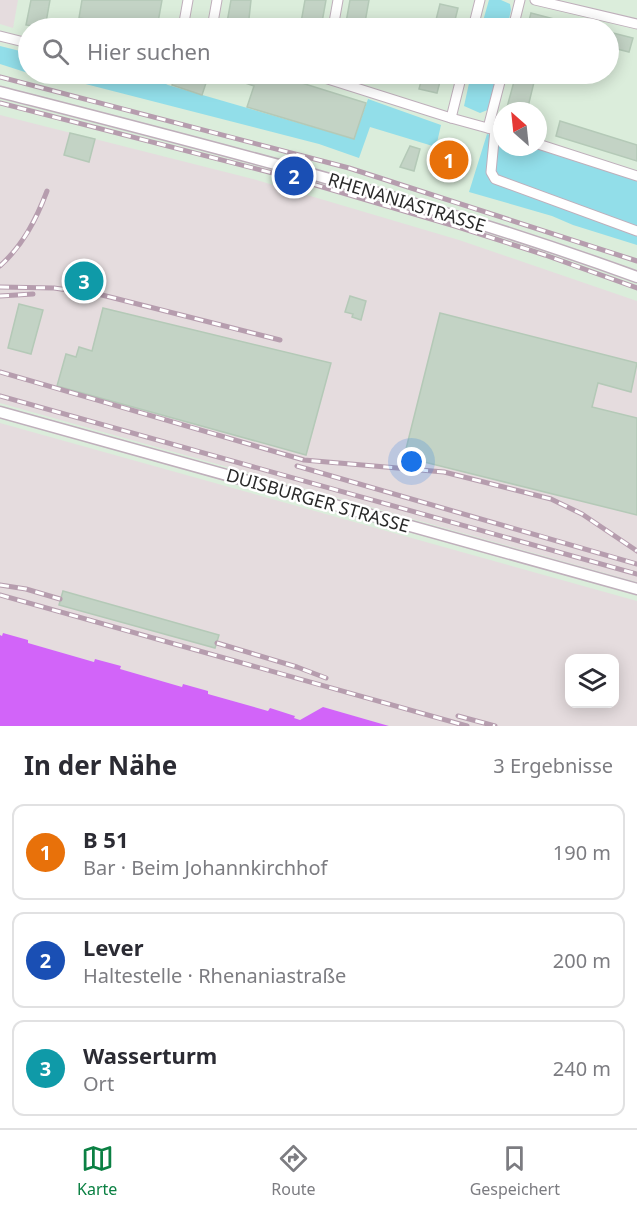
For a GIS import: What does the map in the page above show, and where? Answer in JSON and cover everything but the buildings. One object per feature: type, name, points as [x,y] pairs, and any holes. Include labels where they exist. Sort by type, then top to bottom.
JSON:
[{"type":"street","points":[[185,18],[188,0]]},
{"type":"street","points":[[214,18],[217,0]]},
{"type":"street","points":[[335,18],[338,0]]},
{"type":"street","points":[[476,18],[480,0]]},
{"type":"street","points":[[516,18],[520,0]]},
{"type":"street","points":[[535,0],[612,18]]},
{"type":"street","points":[[619,20],[637,24]]},
{"type":"street","points":[[0,36],[18,41]]},
{"type":"street","points":[[351,84],[451,118],[493,129]]},
{"type":"street","points":[[451,118],[460,84]]},
{"type":"street","points":[[498,102],[501,84]]},
{"type":"street","name":"RHENANIASTRASSE","points":[[0,92],[292,168],[444,212],[637,277]]},
{"type":"street","points":[[547,147],[637,176]]},
{"type":"street","points":[[493,151],[491,172],[495,179],[637,231]]},
{"type":"street","name":"DUISBURGER STRASSE","points":[[0,412],[637,589]]},
{"type":"shaded area","points":[[0,0],[18,0],[13,28],[0,24]]},
{"type":"shaded area","points":[[489,0],[501,0],[510,4],[509,18],[484,18]]},
{"type":"shaded area","points":[[0,46],[18,50],[18,70],[0,64]]},
{"type":"shaded area","points":[[85,84],[166,84],[354,139],[368,99],[441,125],[436,147],[370,127],[359,158],[319,144]]},
{"type":"shaded area","points":[[469,84],[495,84],[490,109],[480,113],[464,106]]},
{"type":"shaded area","points":[[0,115],[253,179],[459,240],[637,301],[637,582],[0,403]]},
{"type":"shaded area","points":[[487,134],[493,136],[493,156],[547,156],[547,152],[637,181],[637,245],[552,216],[469,192]]},
{"type":"shaded area","points":[[0,423],[637,601],[637,726],[389,726],[323,707],[300,720],[294,718],[294,715],[270,709],[269,711],[208,694],[208,691],[183,684],[182,687],[120,669],[120,666],[96,659],[95,662],[27,643],[28,640],[0,635]]},
{"type":"shaded area","points":[[3,633],[28,640],[28,643],[94,662],[95,659],[121,666],[120,669],[182,687],[183,684],[208,691],[208,694],[268,711],[270,708],[295,716],[294,718],[300,720],[323,707],[389,726],[0,726],[0,635],[2,636]]},
{"type":"railway","points":[[0,77],[18,82]]},
{"type":"railway","points":[[27,84],[349,168],[637,261]]},
{"type":"railway","points":[[0,103],[292,178],[455,226],[637,288]]},
{"type":"railway","points":[[0,266],[16,250],[28,232],[47,191]]},
{"type":"railway","points":[[0,287],[54,288],[102,295],[280,340]]},
{"type":"railway","points":[[0,296],[33,294]]},
{"type":"railway","points":[[0,372],[304,460],[444,472],[551,499],[582,514],[637,551]]},
{"type":"railway","points":[[0,396],[637,574]]},
{"type":"railway","points":[[297,466],[637,564]]},
{"type":"railway","points":[[0,585],[26,589],[60,599]]},
{"type":"railway","points":[[0,595],[467,726]]},
{"type":"railway","points":[[217,643],[326,678]]},
{"type":"railway","points":[[458,716],[495,726]]},
{"type":"place","name":"B 51","points":[[449,160]]},
{"type":"place","name":"Lever","points":[[294,176]]},
{"type":"place","name":"Wasserturm","points":[[84,281]]}]
